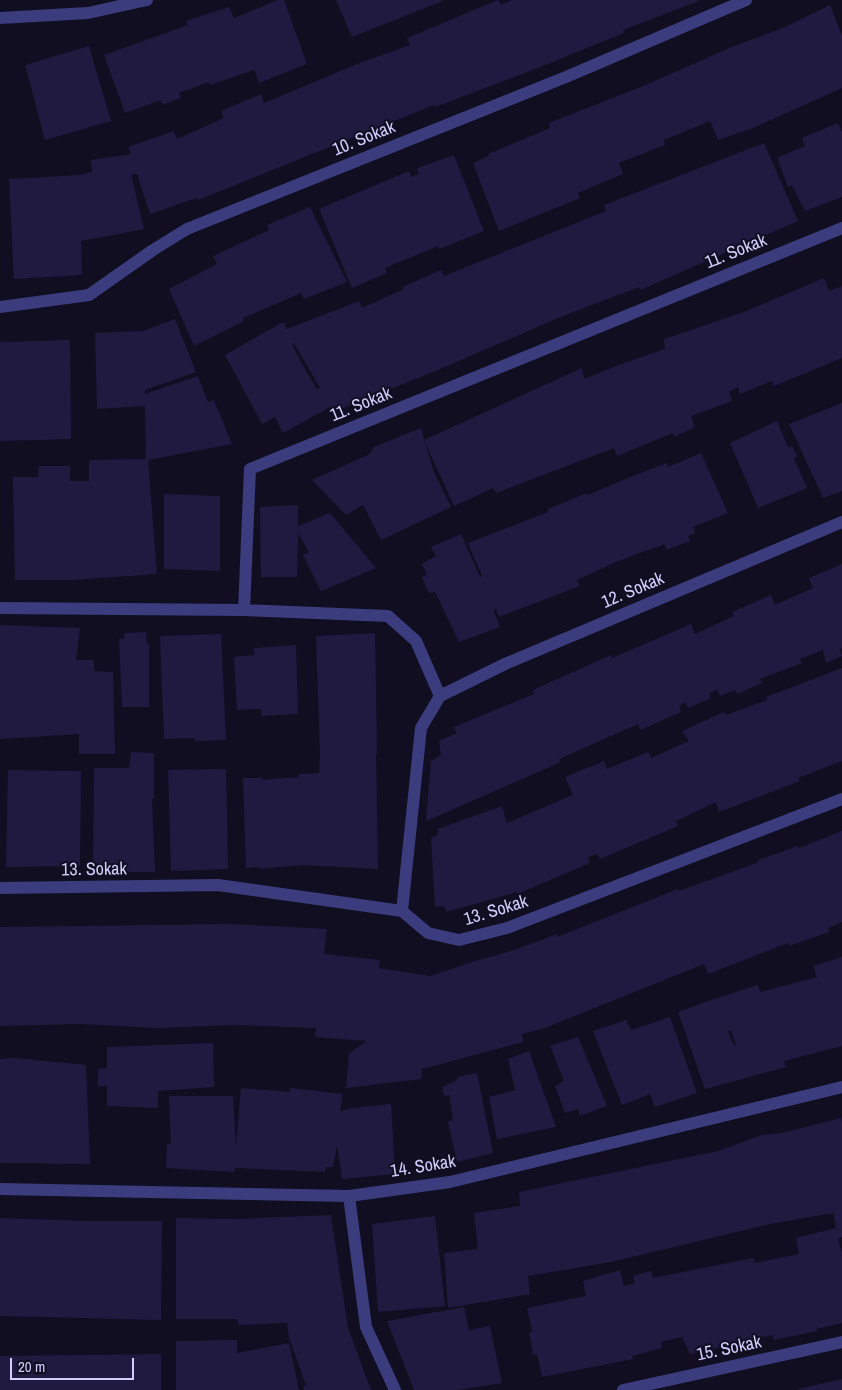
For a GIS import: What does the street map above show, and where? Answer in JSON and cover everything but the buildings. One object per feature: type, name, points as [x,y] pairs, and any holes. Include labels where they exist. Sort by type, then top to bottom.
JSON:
[{"type":"street","points":[[0,18],[88,13],[148,0]]},
{"type":"street","name":"10. Sokak","points":[[0,307],[89,295],[153,250],[187,229],[566,77],[746,0]]},
{"type":"street","name":"11. Sokak","points":[[244,610],[250,469],[842,228]]},
{"type":"street","name":"12. Sokak","points":[[440,696],[505,664],[842,522]]},
{"type":"street","points":[[0,608],[244,610],[388,616],[416,641],[440,696],[422,728],[402,911]]},
{"type":"street","name":"13. Sokak","points":[[0,888],[218,886],[402,911],[428,933],[459,940],[507,928],[842,799]]},
{"type":"street","name":"14. Sokak","points":[[0,1190],[349,1196],[450,1182],[842,1087]]},
{"type":"street","points":[[349,1196],[366,1327],[394,1390]]},
{"type":"street","name":"15. Sokak","points":[[623,1390],[842,1342]]}]
